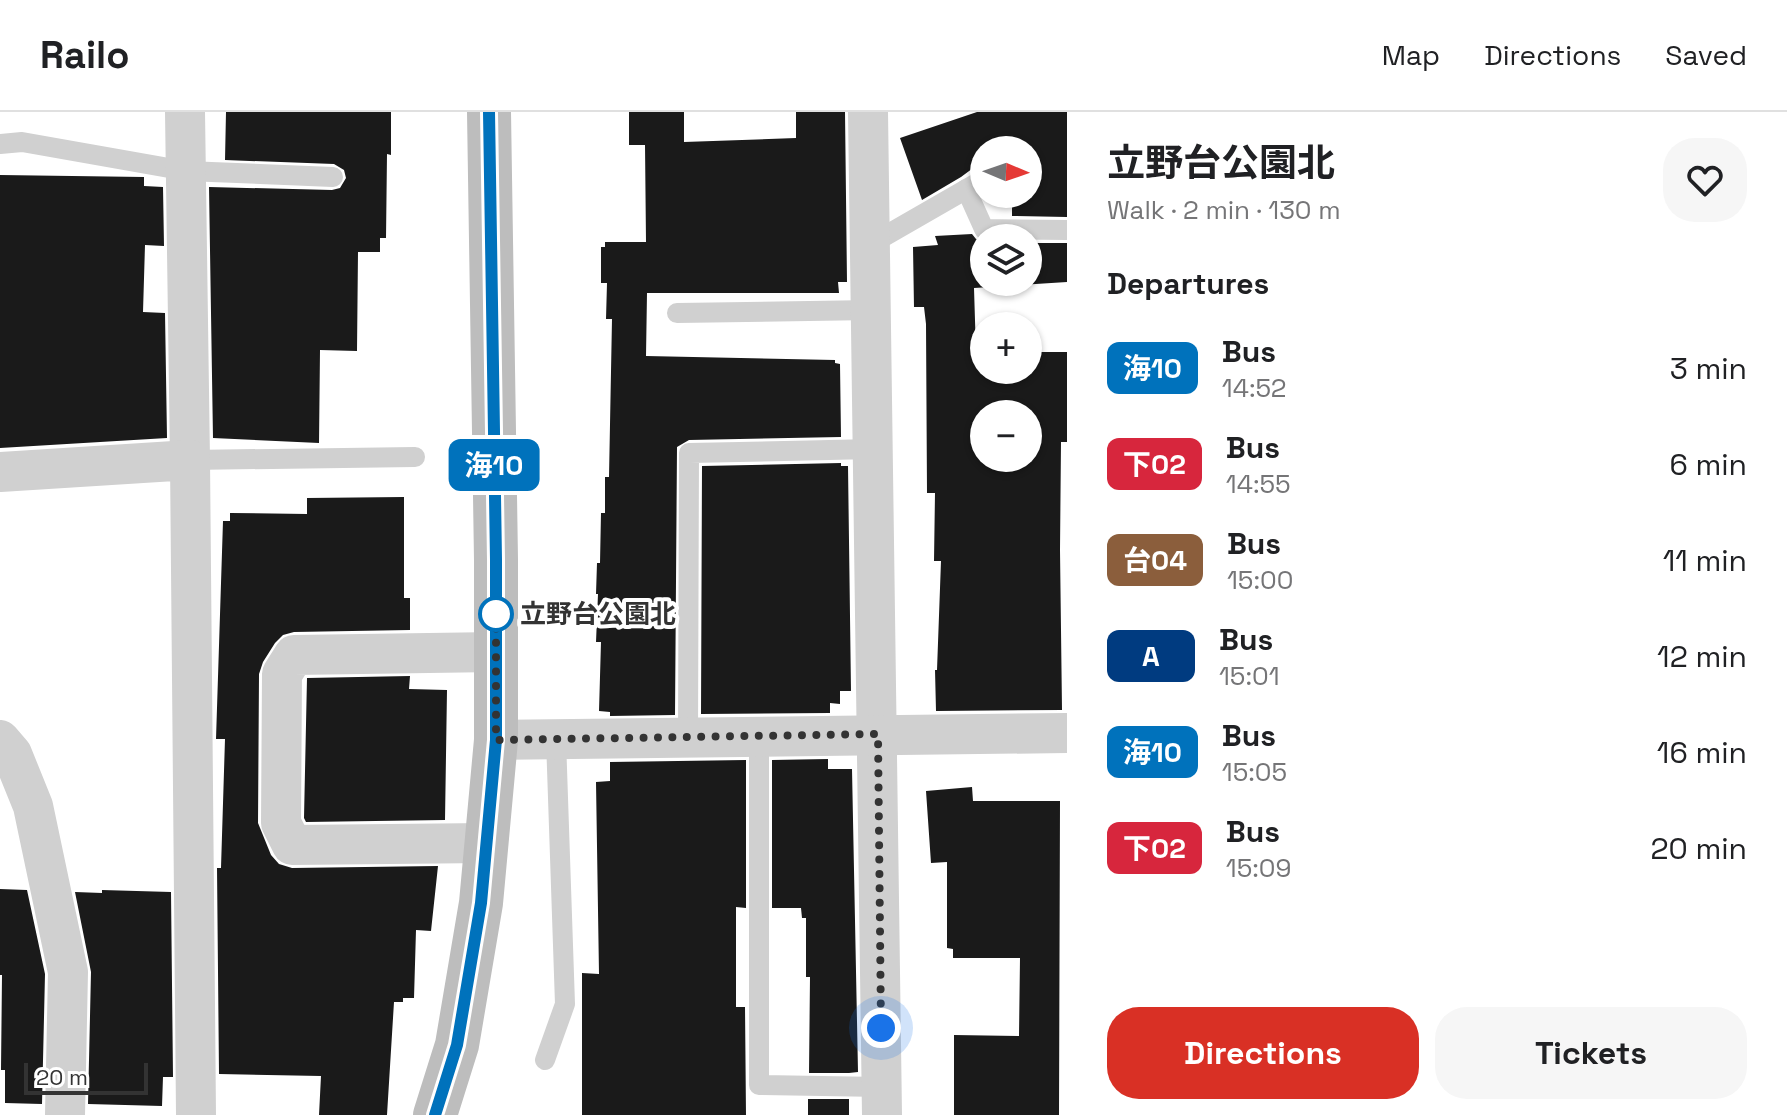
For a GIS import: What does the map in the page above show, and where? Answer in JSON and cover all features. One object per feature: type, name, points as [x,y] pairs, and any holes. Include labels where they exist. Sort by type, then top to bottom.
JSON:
[{"type":"street","points":[[185,112],[196,1115]]},
{"type":"street","points":[[435,1115],[457,1045],[481,903],[496,740],[489,112]]},
{"type":"street","points":[[868,112],[882,1101]]},
{"type":"street","points":[[0,472],[190,460]]},
{"type":"street","points":[[487,843],[292,845],[281,823],[282,674],[294,655],[496,652]]},
{"type":"street","points":[[496,740],[1067,733]]},
{"type":"street","points":[[0,740],[12,754],[33,806],[68,972],[65,1115]]},
{"type":"lane","points":[[0,144],[22,142],[186,171],[333,177]]},
{"type":"lane","points":[[871,244],[970,187]]},
{"type":"lane","points":[[980,208],[984,229],[1067,230]]},
{"type":"lane","points":[[677,313],[872,310]]},
{"type":"lane","points":[[688,737],[689,453],[874,449]]},
{"type":"lane","points":[[190,460],[415,457]]},
{"type":"lane","points":[[759,736],[759,1085],[882,1101]]},
{"type":"lane","points":[[545,1060],[565,1004],[556,739]]},
{"type":"building","points":[[226,112],[391,112],[386,238],[380,238],[380,252],[358,252],[357,351],[320,350],[319,443],[213,438],[209,187],[332,190],[340,188],[346,178],[344,170],[334,164],[225,160]]},
{"type":"building","points":[[629,112],[684,112],[684,142],[796,138],[796,112],[845,112],[847,282],[838,282],[839,293],[647,293],[646,356],[835,360],[840,364],[841,437],[689,440],[677,447],[675,715],[610,716],[610,712],[599,711],[601,642],[596,642],[597,563],[600,563],[601,513],[605,513],[605,477],[609,477],[612,319],[606,319],[607,283],[601,283],[601,247],[605,247],[605,242],[646,242],[645,145],[629,145]]},
{"type":"building","points":[[977,112],[1067,112],[1067,217],[1012,216],[1012,208],[1042,208],[1042,136],[970,136],[970,170],[922,200],[900,138]]},
{"type":"building","points":[[0,175],[144,177],[144,186],[163,187],[164,246],[145,245],[143,312],[165,313],[167,438],[0,448]]},
{"type":"building","points":[[970,234],[970,296],[974,296],[975,312],[970,312],[970,384],[1042,384],[1042,352],[1067,352],[1067,442],[1061,442],[1062,710],[936,711],[941,561],[934,561],[935,493],[927,493],[926,324],[924,307],[914,307],[913,247],[938,245],[935,236]]},
{"type":"building","points":[[1042,243],[1067,243],[1067,282],[1042,284]]},
{"type":"building","points":[[841,463],[841,466],[848,466],[851,691],[840,691],[840,704],[830,703],[830,713],[701,714],[702,466]]},
{"type":"building","points":[[404,497],[404,598],[410,598],[410,630],[294,632],[283,635],[263,662],[259,674],[258,823],[271,855],[279,864],[292,868],[438,866],[431,931],[416,930],[414,998],[394,1002],[387,1115],[319,1115],[321,1076],[219,1074],[217,868],[221,868],[225,739],[216,739],[223,521],[230,521],[230,513],[307,514],[307,498]]},
{"type":"building","points":[[410,676],[409,689],[447,690],[445,820],[306,822],[307,678]]},
{"type":"building","points":[[828,759],[828,769],[852,769],[858,1072],[849,1073],[809,1073],[810,977],[806,977],[806,918],[802,918],[801,908],[772,908],[772,760]]},
{"type":"building","points":[[746,760],[746,908],[736,907],[736,1007],[745,1007],[746,1115],[582,1115],[582,973],[599,974],[596,782],[610,781],[610,762]]},
{"type":"building","points":[[972,787],[973,801],[1060,801],[1059,1115],[954,1115],[954,1035],[1019,1036],[1020,958],[953,958],[953,949],[947,948],[947,862],[931,863],[926,791]]},
{"type":"building","points":[[0,889],[27,890],[45,974],[42,1104],[5,1103],[5,1070],[1,1070]]},
{"type":"building","points":[[102,890],[171,892],[173,1077],[163,1077],[162,1106],[88,1104],[91,972],[75,892],[102,893]]},
{"type":"building","points":[[808,1099],[849,1099],[849,1115],[808,1115]]},
{"type":"bus line","name":"海10","points":[[435,1115],[457,1045],[481,903],[496,740],[489,112]]},
{"type":"place","name":"立野台公園北","points":[[496,614]]},
{"type":"route","points":[[496,614],[496,740],[878,734],[881,1028]]}]
